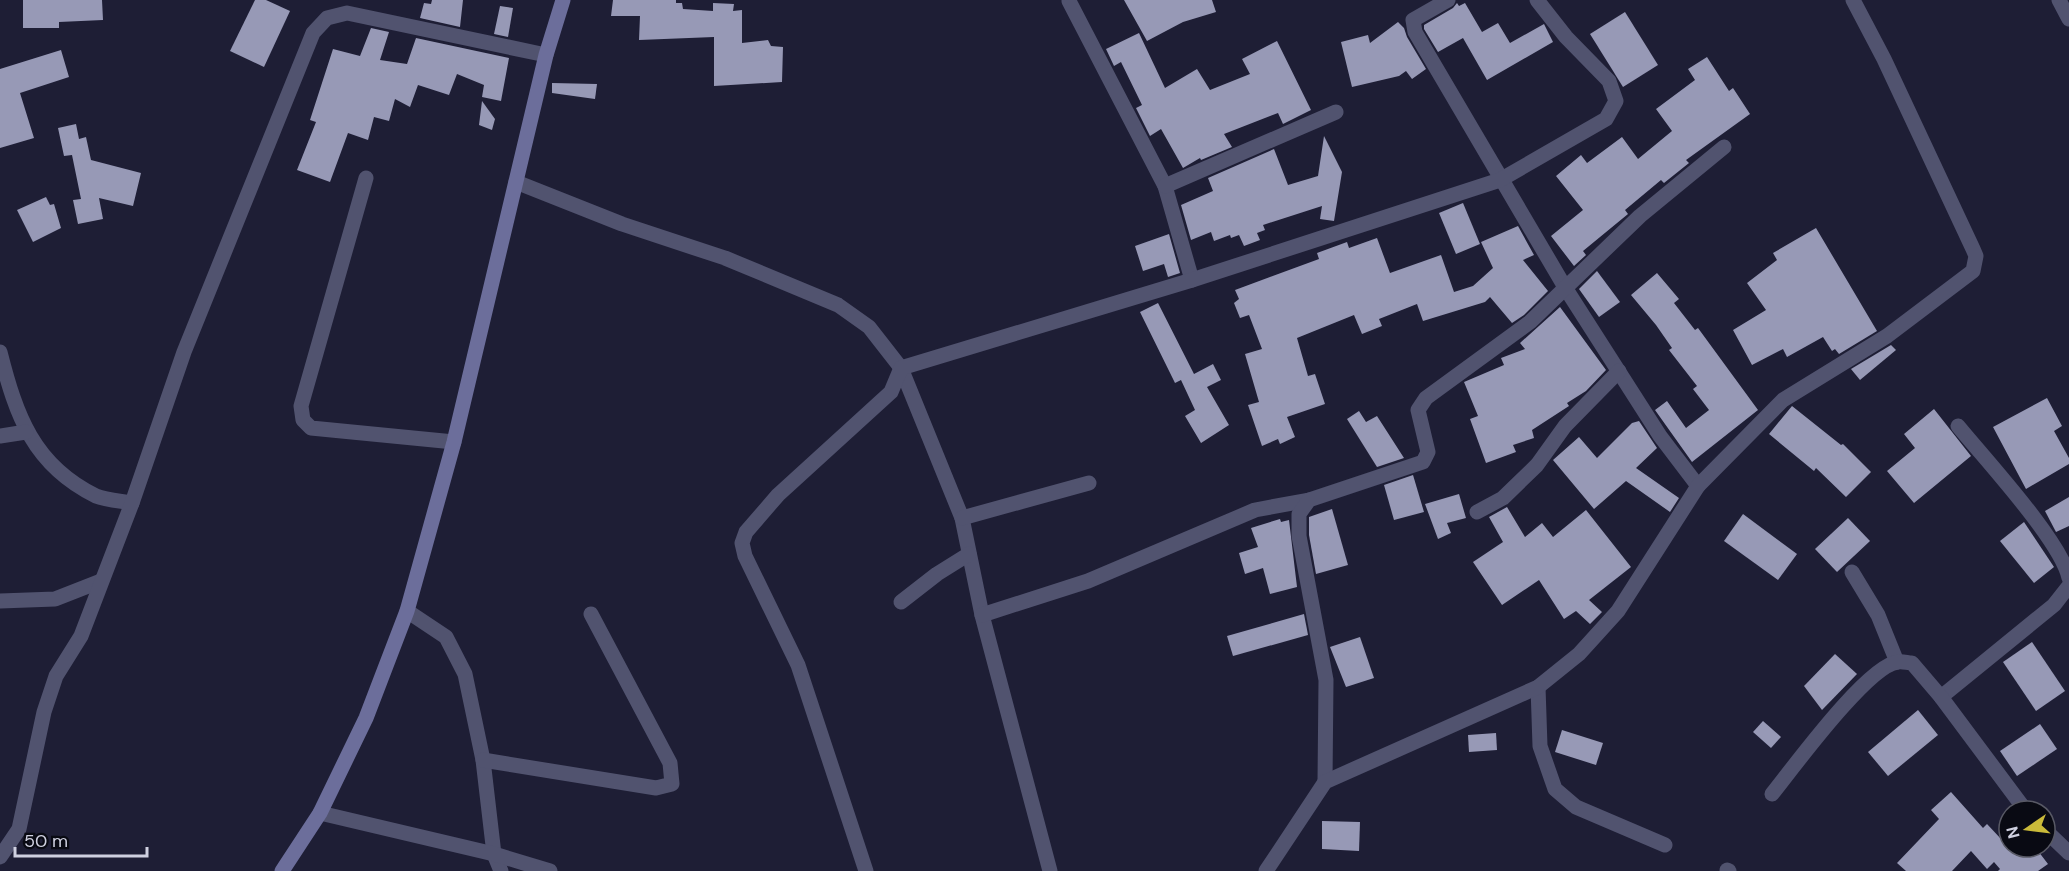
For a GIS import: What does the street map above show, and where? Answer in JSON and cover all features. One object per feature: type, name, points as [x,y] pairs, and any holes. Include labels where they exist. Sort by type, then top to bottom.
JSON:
[{"type":"street","points":[[282,871],[320,813],[366,718],[407,611],[454,442],[546,55],[562,0]]},
{"type":"street","points":[[1448,0],[1413,20],[1415,32],[1566,289],[1660,436],[1698,486]]},
{"type":"street","points":[[866,871],[798,665],[745,556],[742,543],[746,532],[778,495],[891,392],[902,368],[1192,280],[1500,180],[1606,119],[1616,101],[1609,81],[1566,37],[1537,0]]},
{"type":"street","points":[[1266,871],[1325,782],[1538,687],[1579,654],[1618,610],[1698,486],[1783,400],[1887,336],[1973,271],[1976,265],[1973,249],[1884,59],[1853,0]]},
{"type":"street","points":[[2059,0],[2069,20]]},
{"type":"street","points":[[1069,1],[1165,186],[1192,280]]},
{"type":"street","points":[[0,857],[19,829],[44,712],[56,676],[81,636],[132,503],[184,352],[313,33],[327,18],[348,13],[546,55]]},
{"type":"street","points":[[1165,186],[1336,112]]},
{"type":"street","points":[[982,615],[1088,581],[1255,510],[1309,500],[1423,462],[1428,452],[1418,410],[1426,398],[1530,322],[1640,216],[1724,147]]},
{"type":"street","points":[[366,178],[301,406],[303,420],[311,428],[454,442]]},
{"type":"street","points":[[516,182],[622,224],[726,258],[838,305],[869,327],[902,368],[962,518],[982,615],[1050,871]]},
{"type":"street","points":[[0,352],[12,402],[26,432],[58,470],[98,496],[132,503]]},
{"type":"street","points":[[1477,512],[1503,498],[1537,465],[1565,426],[1619,371]]},
{"type":"street","points":[[1958,426],[2051,541],[2066,565],[2069,578]]},
{"type":"street","points":[[0,436],[26,432]]},
{"type":"street","points":[[962,518],[1089,483]]},
{"type":"street","points":[[1309,500],[1299,514],[1299,536],[1326,680],[1325,782]]},
{"type":"street","points":[[902,602],[937,574],[969,554]]},
{"type":"street","points":[[1852,572],[1878,615],[1897,662]]},
{"type":"street","points":[[0,601],[55,599],[101,581]]},
{"type":"street","points":[[1941,697],[2054,605],[2069,586]]},
{"type":"street","points":[[407,611],[446,637],[465,674],[483,760],[494,854],[501,871]]},
{"type":"street","points":[[483,760],[656,788],[672,784],[670,763],[591,614]]},
{"type":"street","points":[[1772,794],[1833,717],[1876,674],[1897,662],[1912,663],[1941,697],[2017,799]]},
{"type":"street","points":[[1538,687],[1540,746],[1555,789],[1576,807],[1665,845]]},
{"type":"street","points":[[320,813],[494,854],[550,871]]},
{"type":"street","points":[[2057,842],[2069,853]]},
{"type":"building","points":[[23,0],[102,0],[103,20],[59,22],[59,28],[23,28]]},
{"type":"building","points":[[255,0],[266,0],[290,11],[264,67],[230,51]]},
{"type":"building","points":[[432,0],[463,0],[460,27],[420,18],[424,3],[431,4]]},
{"type":"building","points":[[613,0],[676,0],[676,3],[682,3],[683,9],[713,11],[713,3],[734,4],[733,11],[742,10],[742,43],[768,40],[771,46],[783,47],[782,82],[714,86],[714,37],[639,40],[640,16],[611,16]]},
{"type":"building","points":[[1124,0],[1212,0],[1216,12],[1183,22],[1147,41]]},
{"type":"building","points":[[1457,3],[1459,6],[1465,3],[1482,32],[1498,23],[1510,43],[1544,24],[1553,42],[1487,80],[1463,38],[1438,52],[1424,29],[1424,25],[1453,8]]},
{"type":"building","points":[[500,6],[513,8],[508,37],[494,34]]},
{"type":"building","points":[[1625,12],[1658,65],[1623,87],[1590,34]]},
{"type":"building","points":[[1398,22],[1404,28],[1426,69],[1412,79],[1406,71],[1399,76],[1352,87],[1341,42],[1368,35],[1370,43]]},
{"type":"building","points":[[371,28],[389,32],[380,60],[407,64],[416,38],[509,58],[501,101],[482,97],[484,85],[457,74],[449,95],[418,85],[410,107],[395,99],[389,121],[374,117],[368,140],[348,133],[330,182],[297,170],[316,122],[310,120],[333,49],[360,56]]},
{"type":"building","points":[[1139,33],[1165,88],[1197,69],[1210,90],[1250,74],[1242,59],[1277,41],[1311,110],[1283,124],[1278,113],[1224,134],[1232,147],[1201,160],[1200,158],[1183,168],[1161,129],[1150,136],[1136,108],[1142,105],[1121,62],[1114,66],[1106,49]]},
{"type":"building","points":[[61,50],[69,77],[20,93],[34,138],[0,148],[0,69]]},
{"type":"building","points":[[1707,57],[1729,91],[1733,88],[1750,114],[1686,160],[1689,163],[1664,183],[1661,180],[1625,210],[1628,214],[1583,251],[1586,255],[1574,266],[1551,236],[1583,210],[1556,176],[1581,155],[1587,163],[1622,137],[1638,159],[1672,131],[1656,109],[1695,80],[1688,69]]},
{"type":"building","points":[[552,83],[597,84],[595,99],[552,93]]},
{"type":"building","points":[[482,101],[495,119],[492,130],[479,125]]},
{"type":"building","points":[[76,124],[79,139],[86,137],[91,160],[141,173],[133,206],[99,198],[103,219],[78,224],[73,200],[81,199],[72,155],[64,156],[58,128]]},
{"type":"building","points":[[1324,136],[1342,172],[1334,221],[1320,219],[1322,206],[1263,225],[1265,230],[1257,233],[1260,240],[1244,246],[1239,235],[1231,238],[1230,235],[1214,241],[1211,232],[1191,240],[1181,205],[1213,191],[1208,178],[1274,149],[1288,185],[1318,176]]},
{"type":"building","points":[[46,197],[50,205],[54,204],[61,228],[33,242],[17,210]]},
{"type":"building","points":[[1463,203],[1480,244],[1456,254],[1439,213]]},
{"type":"building","points":[[1518,226],[1534,255],[1523,260],[1548,291],[1524,315],[1512,323],[1490,297],[1485,302],[1423,321],[1417,304],[1379,319],[1382,326],[1362,334],[1354,315],[1297,338],[1308,376],[1315,374],[1325,404],[1287,417],[1295,437],[1280,444],[1278,439],[1262,446],[1248,405],[1259,402],[1245,354],[1262,349],[1249,315],[1240,318],[1234,303],[1239,299],[1235,290],[1319,259],[1317,253],[1347,242],[1349,248],[1377,238],[1390,273],[1441,255],[1454,292],[1473,286],[1493,268],[1481,242]]},
{"type":"building","points":[[1816,228],[1877,331],[1839,354],[1835,349],[1832,351],[1823,337],[1787,357],[1783,349],[1752,365],[1733,330],[1766,310],[1747,283],[1777,260],[1773,253]]},
{"type":"building","points":[[1169,234],[1180,273],[1168,277],[1164,264],[1143,271],[1135,246]]},
{"type":"building","points":[[1597,271],[1620,302],[1599,317],[1579,289]]},
{"type":"building","points":[[1657,273],[1679,299],[1674,303],[1695,330],[1698,328],[1758,410],[1692,462],[1655,410],[1667,401],[1686,428],[1709,410],[1693,389],[1697,386],[1669,350],[1672,348],[1631,295]]},
{"type":"building","points":[[1158,303],[1194,374],[1213,364],[1221,380],[1207,387],[1229,425],[1201,443],[1185,416],[1195,410],[1181,380],[1175,383],[1140,312]]},
{"type":"building","points":[[1560,307],[1606,370],[1586,391],[1567,403],[1569,406],[1532,430],[1534,438],[1513,445],[1516,452],[1486,463],[1470,419],[1478,416],[1464,382],[1504,365],[1501,358],[1525,349],[1520,343]]},
{"type":"building","points":[[1891,345],[1896,350],[1860,380],[1851,369]]},
{"type":"building","points":[[2047,398],[2062,426],[2054,431],[2069,458],[2069,464],[2026,489],[1993,427]]},
{"type":"building","points":[[1792,406],[1841,445],[1843,444],[1871,472],[1846,497],[1816,468],[1814,471],[1769,434]]},
{"type":"building","points":[[1934,409],[1971,456],[1914,503],[1887,471],[1915,448],[1904,434]]},
{"type":"building","points":[[1359,411],[1366,422],[1377,416],[1404,458],[1377,467],[1347,419]]},
{"type":"building","points":[[1639,421],[1657,448],[1636,468],[1679,498],[1670,512],[1626,481],[1594,509],[1553,460],[1579,437],[1597,458],[1632,423]]},
{"type":"building","points":[[1413,475],[1424,512],[1394,520],[1384,485]]},
{"type":"building","points":[[1459,494],[1466,518],[1447,523],[1451,533],[1438,539],[1425,504]]},
{"type":"building","points":[[2069,497],[2069,526],[2056,532],[2045,511]]},
{"type":"building","points":[[1507,507],[1525,537],[1542,523],[1553,537],[1586,510],[1631,567],[1589,600],[1602,612],[1590,624],[1576,611],[1564,619],[1539,580],[1502,605],[1473,562],[1503,542],[1489,517]]},
{"type":"building","points":[[1332,509],[1348,565],[1316,574],[1309,535],[1309,517]]},
{"type":"building","points":[[1743,514],[1797,554],[1778,580],[1724,541]]},
{"type":"building","points":[[1848,518],[1870,541],[1837,572],[1815,549]]},
{"type":"building","points":[[1280,519],[1281,522],[1289,520],[1297,587],[1270,594],[1263,568],[1245,574],[1239,553],[1258,547],[1251,528]]},
{"type":"building","points":[[2024,522],[2054,567],[2034,583],[2000,541]]},
{"type":"building","points":[[1304,614],[1308,635],[1233,656],[1227,636]]},
{"type":"building","points":[[1360,637],[1374,678],[1346,687],[1330,647]]},
{"type":"building","points":[[2032,642],[2065,691],[2036,711],[2003,662]]},
{"type":"building","points":[[1835,654],[1857,674],[1822,710],[1804,686]]},
{"type":"building","points":[[1918,710],[1938,735],[1888,776],[1868,752]]},
{"type":"building","points":[[1763,721],[1781,737],[1771,748],[1753,732]]},
{"type":"building","points":[[2040,724],[2057,749],[2017,776],[2000,751]]},
{"type":"building","points":[[1562,730],[1603,743],[1596,765],[1555,752]]},
{"type":"building","points":[[1496,733],[1497,750],[1469,752],[1468,735]]},
{"type":"building","points":[[1951,792],[1983,828],[1987,824],[1997,835],[1997,859],[2044,859],[2048,864],[2038,871],[1998,871],[2000,869],[1994,862],[1987,869],[1971,851],[1952,871],[1906,871],[1897,863],[1939,819],[1931,810]]},
{"type":"building","points":[[1322,821],[1360,822],[1359,851],[1322,849]]}]
